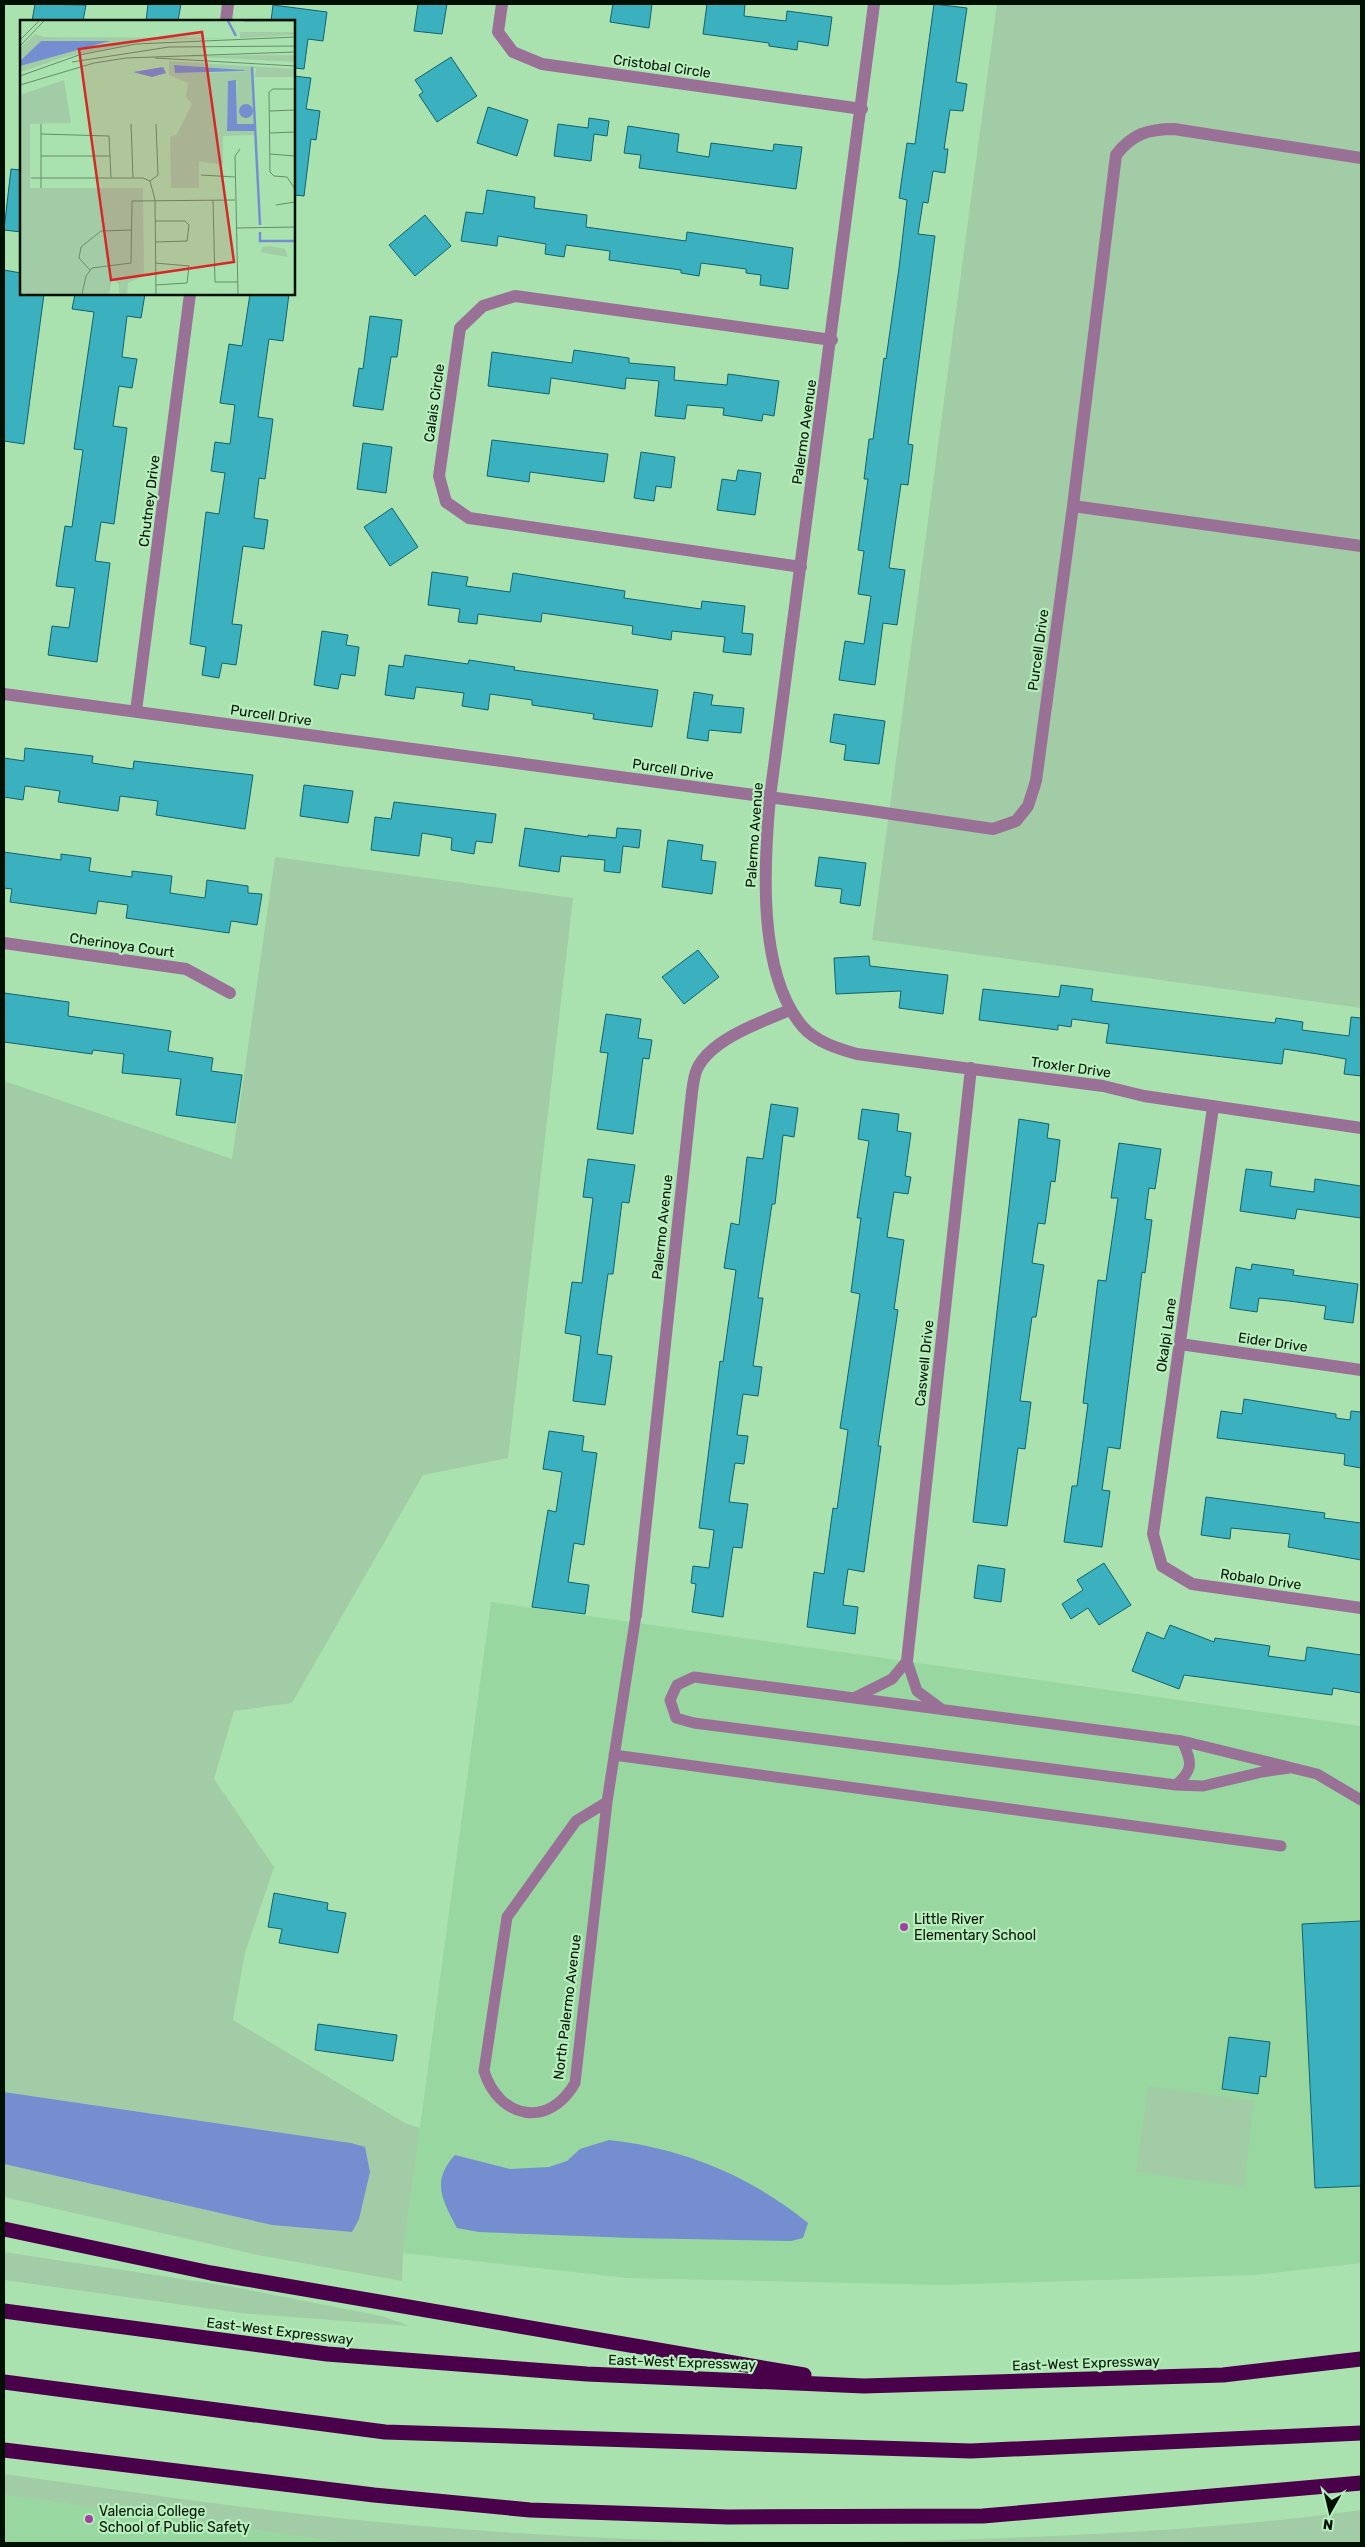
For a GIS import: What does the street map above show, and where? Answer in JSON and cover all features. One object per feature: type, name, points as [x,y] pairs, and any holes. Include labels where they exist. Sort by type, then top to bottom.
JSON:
[{"type":"highway","points":[[4,2229],[211,2273],[864,2386]]},
{"type":"highway","name":"East-West Expressway","points":[[4,2311],[327,2354],[587,2374],[864,2386],[1223,2375],[1361,2359]]},
{"type":"highway","points":[[4,2382],[395,2433],[972,2451],[1361,2433]]},
{"type":"highway","points":[[4,2450],[365,2494],[521,2509],[728,2517],[983,2516],[1361,2483]]},
{"type":"street","points":[[226,20],[228,4]]},
{"type":"street","name":"Cristobal Circle","points":[[502,4],[498,32],[513,52],[542,64],[862,109]]},
{"type":"street","name":"Palermo Avenue","points":[[636,1615],[692,1092],[697,1069],[711,1050],[741,1031],[790,1010],[771,948],[765,893],[770,797],[832,340],[874,4]]},
{"type":"street","name":"Purcell Drive","points":[[4,694],[770,797],[993,829],[1016,820],[1028,806],[1036,781],[1073,506],[1116,155],[1125,143],[1137,134],[1153,129],[1174,129],[1361,158]]},
{"type":"street","name":"Chutney Drive","points":[[136,711],[190,295]]},
{"type":"street","name":"Calais Circle","points":[[801,567],[469,518],[446,502],[439,476],[460,328],[483,306],[515,296],[832,340]]},
{"type":"street","points":[[1073,506],[1361,546]]},
{"type":"street","name":"Cherinoya Court","points":[[4,943],[186,969],[230,994]]},
{"type":"street","name":"Troxler Drive","points":[[790,1010],[804,1029],[838,1049],[857,1054],[1102,1086],[1144,1096],[1361,1128]]},
{"type":"street","name":"Caswell Drive","points":[[907,1661],[971,1068]]},
{"type":"street","name":"Okalpi Lane","points":[[1162,1566],[1153,1534],[1213,1107]]},
{"type":"street","name":"Eider Drive","points":[[1180,1344],[1361,1370]]},
{"type":"street","name":"Robalo Drive","points":[[1162,1566],[1192,1584],[1361,1608]]},
{"type":"lane","name":"North Palermo Avenue","points":[[607,1802],[576,1821],[507,1918],[484,2071],[495,2096],[510,2108],[525,2112],[545,2111],[563,2100],[575,2084],[607,1802],[636,1615]]},
{"type":"lane","points":[[855,1698],[872,1691],[892,1679],[907,1661]]},
{"type":"lane","points":[[907,1661],[917,1691],[942,1710]]},
{"type":"lane","points":[[1289,1768],[1262,1772],[1203,1786],[1176,1785],[694,1723],[676,1718],[670,1700],[677,1684],[694,1677],[1182,1742],[1316,1774],[1361,1800]]},
{"type":"lane","points":[[1176,1785],[1188,1774],[1191,1758],[1182,1742]]},
{"type":"lane","points":[[614,1755],[1281,1846]]},
{"type":"shaded area","points":[[997,4],[1361,4],[1361,1008],[872,940]]},
{"type":"shaded area","points":[[275,857],[573,898],[508,1458],[423,1475],[292,1703],[234,1711],[214,1779],[274,1867],[245,1953],[233,2020],[405,2123],[420,2128],[403,2253],[402,2281],[263,2256],[4,2197],[4,2164],[272,2225],[352,2232],[351,2143],[4,2092],[4,1081],[232,1159]]},
{"type":"shaded area","name":"Little River Elementary School","points":[[491,1602],[1361,1726],[1361,2263],[1254,2275],[942,2285],[628,2278],[403,2253]]},
{"type":"shaded area","points":[[1148,2086],[1254,2101],[1244,2187],[1136,2172]]},
{"type":"shaded area","points":[[4,2252],[228,2286],[381,2316],[410,2326],[241,2313],[4,2280]]},
{"type":"shaded area","points":[[4,2474],[257,2509],[427,2526],[628,2539],[830,2543],[346,2543],[4,2495]]},
{"type":"shaded area","name":"Valencia College School of Public Safety","points":[[4,2495],[346,2543],[4,2543]]},
{"type":"shaded area","points":[[1361,2510],[1361,2543],[840,2543],[1036,2537],[1166,2530],[1232,2525]]},
{"type":"water","points":[[4,2092],[351,2143],[365,2147],[370,2172],[359,2219],[352,2232],[272,2225],[4,2164]]},
{"type":"water","points":[[609,2140],[636,2144],[689,2157],[739,2178],[786,2206],[808,2223],[803,2238],[791,2241],[632,2238],[479,2232],[457,2228],[443,2199],[441,2182],[443,2173],[455,2155],[510,2169],[549,2167],[567,2161],[580,2149]]},
{"type":"building","points":[[35,4],[86,5],[83,20],[32,20]]},
{"type":"building","points":[[148,4],[181,4],[178,20],[146,20]]},
{"type":"building","points":[[418,4],[447,4],[442,34],[414,31]]},
{"type":"building","points":[[613,4],[652,4],[649,28],[610,22]]},
{"type":"building","points":[[707,4],[745,4],[744,16],[786,21],[787,11],[832,17],[828,46],[798,41],[797,50],[769,46],[769,43],[703,34]]},
{"type":"building","points":[[934,4],[967,8],[956,82],[967,84],[963,111],[950,110],[944,149],[948,149],[945,173],[933,171],[928,203],[923,202],[918,234],[935,236],[908,444],[913,445],[908,485],[901,484],[889,568],[905,570],[897,625],[883,623],[875,685],[839,680],[845,641],[864,644],[871,596],[858,594],[864,551],[858,550],[868,479],[864,479],[869,439],[873,439],[899,268],[907,200],[899,198],[907,143],[915,144]]},
{"type":"building","points":[[273,5],[327,12],[323,41],[308,39],[304,69],[295,68],[295,20],[271,20]]},
{"type":"building","points":[[451,57],[477,96],[437,122],[419,95],[423,92],[415,80]]},
{"type":"building","points":[[295,76],[311,78],[306,109],[320,111],[316,140],[311,139],[304,196],[295,195]]},
{"type":"building","points":[[488,107],[528,120],[517,156],[477,143]]},
{"type":"building","points":[[589,118],[609,121],[607,136],[594,134],[591,161],[554,156],[558,124],[588,128]]},
{"type":"building","points":[[628,126],[679,134],[677,152],[709,157],[711,143],[773,151],[774,144],[802,147],[796,189],[639,168],[641,155],[624,153]]},
{"type":"building","points":[[11,169],[20,170],[20,232],[4,230]]},
{"type":"building","points":[[487,190],[535,197],[534,208],[587,215],[586,227],[686,241],[687,232],[793,248],[788,289],[760,285],[761,275],[746,273],[746,269],[701,263],[699,276],[681,273],[681,270],[609,260],[610,251],[566,245],[564,257],[545,254],[546,244],[498,236],[497,246],[461,241],[466,212],[483,214]]},
{"type":"building","points":[[425,215],[451,246],[415,276],[389,245]]},
{"type":"building","points":[[4,270],[20,273],[20,295],[44,295],[24,444],[4,441]]},
{"type":"building","points":[[75,295],[145,295],[141,318],[127,316],[122,357],[137,359],[132,388],[119,386],[113,426],[127,428],[114,524],[101,522],[95,561],[110,563],[97,662],[48,655],[52,626],[69,628],[75,588],[56,586],[65,526],[72,527],[83,450],[74,449],[94,312],[72,309]]},
{"type":"building","points":[[250,295],[289,295],[283,341],[269,339],[258,417],[273,419],[265,479],[259,478],[254,518],[268,520],[264,549],[243,546],[232,624],[242,625],[236,665],[222,663],[219,678],[202,675],[206,647],[190,644],[206,512],[219,514],[225,473],[211,471],[215,442],[230,444],[235,405],[220,403],[229,344],[242,346]]},
{"type":"building","points":[[370,316],[402,320],[397,357],[391,357],[383,410],[353,406],[359,368],[363,369]]},
{"type":"building","points":[[574,350],[629,358],[629,363],[675,367],[674,380],[727,385],[728,374],[779,381],[774,416],[763,414],[762,421],[723,415],[724,408],[687,405],[685,419],[655,416],[659,381],[626,378],[625,389],[551,378],[549,394],[488,386],[492,352],[572,363]]},
{"type":"building","points":[[492,440],[608,454],[604,482],[530,472],[529,482],[487,476]]},
{"type":"building","points":[[363,443],[392,447],[386,493],[357,489]]},
{"type":"building","points":[[641,452],[675,457],[671,488],[656,486],[654,501],[634,498]]},
{"type":"building","points":[[738,470],[761,473],[755,515],[717,510],[722,479],[736,481]]},
{"type":"building","points":[[392,508],[418,547],[390,566],[364,527]]},
{"type":"building","points":[[432,572],[468,577],[466,586],[510,592],[513,573],[625,591],[624,598],[701,609],[702,601],[745,606],[742,633],[753,634],[751,655],[723,652],[725,637],[672,631],[671,640],[632,634],[633,626],[542,613],[541,622],[478,614],[477,624],[458,622],[460,609],[428,605]]},
{"type":"building","points":[[322,631],[348,635],[346,645],[359,647],[355,676],[341,674],[338,689],[314,685]]},
{"type":"building","points":[[405,655],[468,664],[469,660],[515,667],[514,670],[658,690],[652,727],[593,719],[594,714],[532,705],[532,700],[490,694],[488,710],[462,706],[464,693],[416,687],[414,699],[385,695],[389,665],[403,667]]},
{"type":"building","points":[[694,692],[713,695],[711,705],[744,708],[741,733],[709,730],[708,741],[687,738]]},
{"type":"building","points":[[834,714],[885,721],[879,764],[844,760],[846,745],[830,742]]},
{"type":"building","points":[[25,748],[93,756],[92,763],[133,769],[134,761],[253,775],[245,829],[156,815],[158,801],[120,796],[118,811],[58,802],[60,791],[25,786],[23,800],[4,797],[4,758],[24,761]]},
{"type":"building","points":[[304,785],[353,791],[348,823],[300,816]]},
{"type":"building","points":[[394,802],[496,814],[492,843],[476,841],[474,854],[451,850],[452,838],[422,833],[419,856],[371,850],[375,817],[391,819]]},
{"type":"building","points":[[525,828],[588,837],[588,835],[616,838],[617,828],[641,830],[639,848],[623,846],[620,873],[604,871],[605,860],[561,856],[559,872],[519,866]]},
{"type":"building","points":[[668,840],[703,845],[701,860],[716,862],[712,894],[662,887]]},
{"type":"building","points":[[4,852],[61,860],[61,854],[91,858],[89,871],[132,877],[132,871],[172,876],[170,893],[205,898],[207,880],[248,886],[248,893],[262,894],[257,925],[231,921],[229,933],[126,918],[128,905],[98,901],[96,914],[10,902],[12,889],[4,888]]},
{"type":"building","points":[[819,857],[866,863],[860,906],[840,903],[842,889],[815,886]]},
{"type":"building","points":[[698,950],[719,977],[684,1004],[662,977]]},
{"type":"building","points":[[869,956],[870,966],[948,975],[943,1014],[899,1008],[901,991],[836,994],[834,958]]},
{"type":"building","points":[[1061,985],[1093,989],[1091,1001],[1275,1023],[1276,1018],[1303,1022],[1302,1030],[1349,1036],[1351,1017],[1361,1018],[1361,1076],[1344,1074],[1346,1059],[1284,1049],[1282,1064],[1106,1043],[1109,1024],[1072,1019],[1071,1027],[1058,1025],[1058,1030],[979,1020],[983,989],[1059,997]]},
{"type":"building","points":[[4,993],[69,1002],[68,1016],[171,1031],[168,1051],[213,1058],[211,1071],[242,1075],[235,1123],[176,1115],[181,1079],[122,1073],[124,1054],[93,1050],[92,1054],[4,1042]]},
{"type":"building","points":[[606,1014],[641,1019],[638,1038],[652,1040],[649,1059],[643,1058],[633,1134],[597,1129],[608,1053],[600,1052]]},
{"type":"building","points":[[771,1104],[798,1108],[794,1137],[783,1135],[775,1204],[772,1204],[758,1298],[763,1298],[753,1366],[762,1367],[758,1396],[743,1394],[737,1435],[748,1436],[744,1464],[735,1463],[729,1502],[748,1504],[742,1548],[733,1547],[723,1617],[692,1612],[696,1584],[691,1583],[693,1566],[709,1568],[714,1530],[699,1528],[720,1361],[723,1362],[736,1270],[724,1268],[731,1223],[739,1225],[747,1157],[763,1159]]},
{"type":"building","points":[[862,1109],[899,1114],[897,1131],[911,1133],[905,1176],[911,1177],[908,1194],[894,1192],[887,1237],[904,1240],[894,1309],[898,1310],[878,1446],[881,1446],[864,1572],[848,1569],[843,1605],[858,1607],[855,1634],[807,1627],[814,1572],[824,1574],[833,1508],[837,1509],[848,1430],[840,1428],[860,1294],[851,1292],[861,1218],[857,1218],[869,1141],[858,1139]]},
{"type":"building","points":[[1019,1119],[1049,1124],[1047,1138],[1060,1140],[1055,1182],[1051,1181],[1045,1224],[1038,1223],[1032,1263],[1044,1265],[1036,1317],[1032,1317],[1020,1401],[1031,1402],[1025,1449],[1018,1448],[1007,1526],[973,1522]]},
{"type":"building","points":[[1119,1143],[1161,1149],[1155,1189],[1149,1188],[1145,1219],[1152,1220],[1145,1273],[1142,1272],[1120,1449],[1108,1447],[1102,1490],[1110,1491],[1102,1547],[1064,1542],[1072,1486],[1077,1486],[1088,1404],[1083,1403],[1098,1280],[1106,1281],[1118,1198],[1111,1198]]},
{"type":"building","points":[[588,1159],[635,1165],[629,1203],[622,1202],[613,1274],[608,1274],[597,1354],[612,1356],[605,1405],[573,1401],[581,1336],[565,1333],[572,1282],[582,1283],[593,1198],[583,1197]]},
{"type":"building","points":[[1246,1169],[1272,1172],[1270,1186],[1314,1192],[1315,1179],[1361,1186],[1361,1218],[1297,1209],[1295,1219],[1240,1211]]},
{"type":"building","points":[[1252,1264],[1294,1270],[1293,1275],[1358,1284],[1353,1323],[1324,1319],[1326,1306],[1289,1301],[1259,1298],[1257,1312],[1230,1308],[1236,1267],[1251,1270]]},
{"type":"building","points":[[1244,1399],[1336,1414],[1336,1418],[1350,1420],[1351,1411],[1361,1412],[1361,1468],[1344,1465],[1345,1454],[1217,1438],[1221,1411],[1242,1414]]},
{"type":"building","points":[[549,1431],[584,1436],[582,1451],[597,1453],[584,1545],[574,1543],[568,1582],[589,1585],[585,1614],[532,1607],[548,1510],[556,1512],[562,1472],[543,1469]]},
{"type":"building","points":[[1206,1497],[1325,1513],[1324,1518],[1361,1523],[1361,1560],[1288,1547],[1290,1534],[1231,1528],[1230,1539],[1201,1535]]},
{"type":"building","points":[[1104,1563],[1131,1605],[1099,1625],[1088,1608],[1071,1619],[1062,1604],[1083,1590],[1077,1580]]},
{"type":"building","points":[[978,1565],[1005,1569],[1001,1602],[974,1598]]},
{"type":"building","points":[[1170,1625],[1214,1642],[1215,1638],[1270,1646],[1268,1656],[1305,1661],[1307,1647],[1361,1655],[1361,1693],[1333,1688],[1332,1695],[1184,1675],[1179,1689],[1132,1671],[1147,1632],[1164,1639]]},
{"type":"building","points":[[274,1893],[328,1903],[327,1910],[346,1913],[338,1953],[279,1943],[282,1929],[268,1927]]},
{"type":"building","points":[[1361,1921],[1361,2186],[1315,2188],[1302,1924]]},
{"type":"building","points":[[318,2024],[397,2035],[393,2061],[315,2050]]},
{"type":"building","points":[[1229,2037],[1270,2042],[1266,2077],[1260,2076],[1258,2094],[1222,2089]]},
{"type":"place","name":"Little River Elementary School","points":[[904,1927]]},
{"type":"place","name":"Valencia College School of Public Safety","points":[[89,2519]]}]
